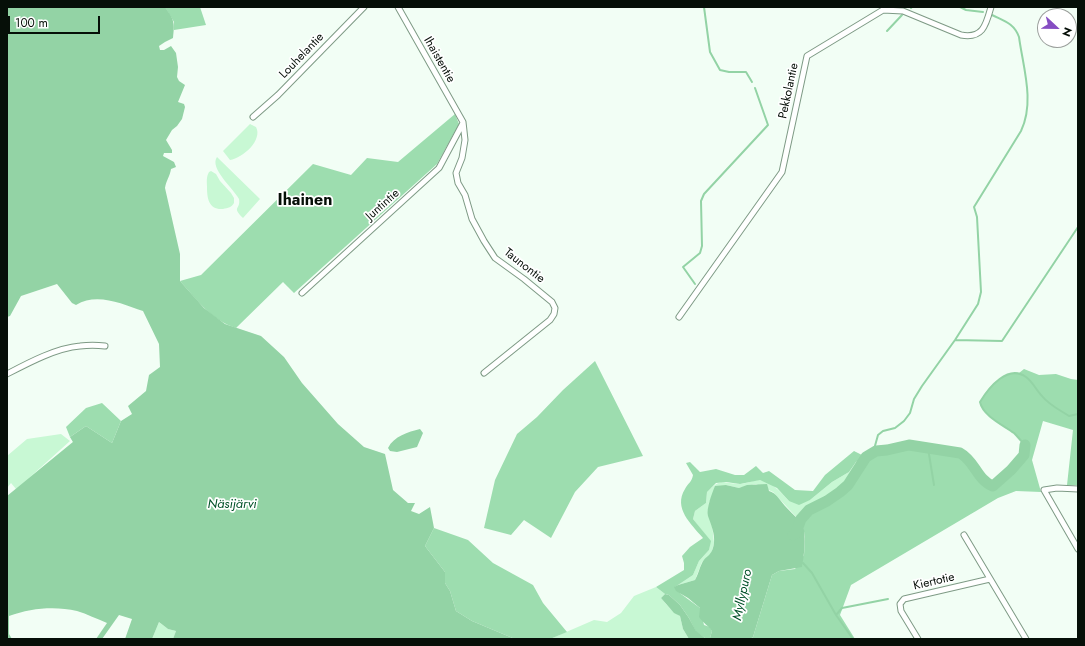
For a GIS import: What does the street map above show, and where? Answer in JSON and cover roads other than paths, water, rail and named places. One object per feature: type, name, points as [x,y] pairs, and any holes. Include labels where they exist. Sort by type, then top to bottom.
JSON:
[{"type":"street","name":"Louhelantie","points":[[252,117],[278,95],[364,7]]},
{"type":"street","name":"Ihaistentie","points":[[398,7],[464,122]]},
{"type":"street","name":"Pekkolantie","points":[[679,317],[782,172],[807,56],[883,10],[903,11],[969,37],[977,35],[982,30],[987,21],[990,7]]},
{"type":"street","name":"Juntintie","points":[[302,293],[439,168],[464,122]]},
{"type":"street","name":"Taunontie","points":[[464,122],[465,140],[462,158],[456,173],[458,183],[465,196],[472,219],[484,241],[496,258],[541,292],[552,302],[555,308],[554,314],[550,320],[484,374]]},
{"type":"street","points":[[7,374],[39,359],[68,348],[78,346],[105,346]]},
{"type":"street","points":[[1078,489],[1057,488],[1044,490],[1078,549]]},
{"type":"street","points":[[964,535],[1026,639]]},
{"type":"street","name":"Kiertotie","points":[[918,639],[901,611],[900,604],[904,599],[990,579]]},
{"type":"water","name":"Näsijärvi","points":[[7,7],[165,7],[173,21],[173,38],[159,46],[160,50],[164,50],[171,46],[176,53],[178,67],[177,77],[179,81],[185,85],[178,102],[184,104],[185,107],[182,119],[172,130],[166,140],[172,150],[172,153],[164,153],[163,156],[174,162],[176,167],[171,169],[165,188],[180,254],[180,281],[204,308],[225,324],[261,336],[284,357],[302,383],[338,424],[364,447],[385,454],[393,490],[408,503],[415,503],[411,511],[419,514],[430,507],[434,528],[425,546],[445,572],[445,583],[450,591],[456,611],[472,621],[515,639],[173,639],[176,631],[168,629],[159,622],[152,639],[125,639],[132,619],[119,615],[102,639],[96,639],[107,623],[77,611],[52,608],[17,613],[9,616],[9,634],[12,639],[7,639],[7,496],[73,442],[70,437],[86,426],[112,443],[121,421],[132,414],[128,406],[146,391],[149,375],[160,367],[159,344],[143,311],[127,305],[110,300],[92,299],[76,305],[72,303],[57,284],[21,296],[10,316],[7,317]]},
{"type":"water","points":[[420,429],[423,433],[417,447],[397,452],[390,451],[388,448],[394,440],[406,433]]},
{"type":"water","points":[[767,484],[769,491],[778,497],[804,527],[805,545],[802,567],[779,571],[772,575],[753,637],[750,639],[689,639],[683,629],[680,616],[674,613],[661,598],[665,594],[669,595],[680,605],[696,631],[705,638],[710,638],[712,631],[699,617],[700,608],[688,598],[676,591],[674,587],[695,580],[702,563],[712,551],[714,536],[708,516],[708,509],[715,486],[726,485],[739,488],[747,485]]},
{"type":"waterway","points":[[704,7],[710,52],[720,70],[729,72],[746,72],[752,82]]},
{"type":"waterway","points":[[960,7],[966,10],[983,12]]},
{"type":"waterway","points":[[887,31],[902,15]]},
{"type":"waterway","points":[[873,453],[878,435],[883,431],[895,428],[904,421],[910,413],[914,399],[922,386],[955,340],[978,304],[981,292],[977,217],[974,207],[1021,131],[1025,120],[1028,96],[1017,32],[1011,25],[992,15]]},
{"type":"waterway","points":[[695,284],[683,267],[700,253],[702,246],[701,201],[704,194],[768,125],[755,88]]},
{"type":"waterway","points":[[955,340],[1002,341],[1078,227]]},
{"type":"waterway","name":"Myllypuro","points":[[1025,445],[1014,433],[989,416],[985,412],[980,402],[988,390],[1006,375],[1012,373],[1026,377],[1051,405],[1069,416],[1078,414]]},
{"type":"waterway","name":"Myllypuro","points":[[793,535],[796,533],[801,519],[809,510],[827,501],[848,485],[866,457],[876,451],[909,445],[960,453],[965,456],[979,475],[993,486],[1011,470],[1024,455],[1025,445]]},
{"type":"waterway","points":[[928,448],[934,485]]},
{"type":"waterway","points":[[803,563],[812,573],[836,615],[853,639]]},
{"type":"waterway","points":[[836,615],[842,608],[888,599]]},
{"type":"district","name":"Ihainen","points":[[305,201]]}]
